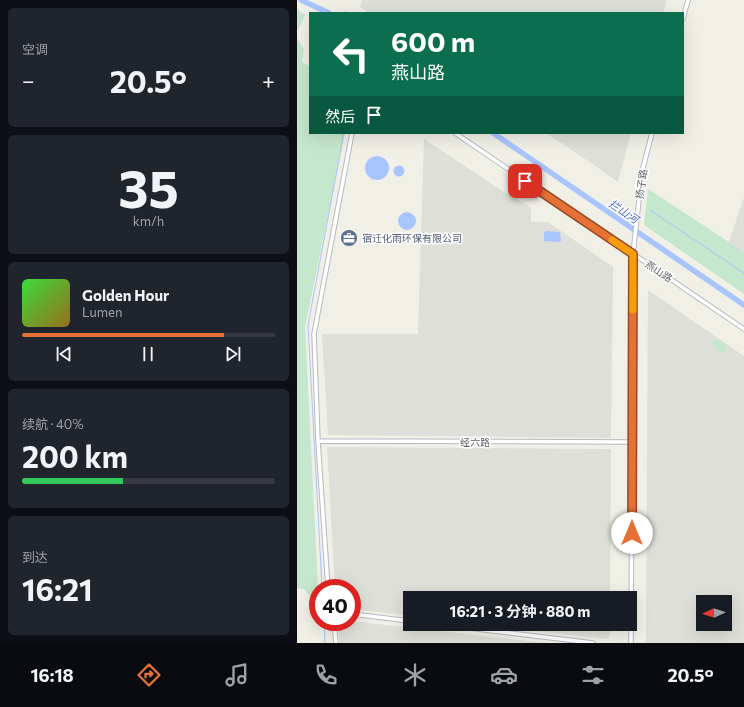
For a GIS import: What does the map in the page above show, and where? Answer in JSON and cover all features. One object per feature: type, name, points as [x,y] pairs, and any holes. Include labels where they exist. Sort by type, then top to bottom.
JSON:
[{"type":"street","points":[[684,15],[688,0]]},
{"type":"street","points":[[327,579],[318,441],[314,334],[352,134]]},
{"type":"street","name":"燕山路","points":[[456,134],[744,329]]},
{"type":"street","name":"扬子路","points":[[631,643],[633,254],[643,168],[652,134]]},
{"type":"street","name":"经六路","points":[[318,441],[632,442]]},
{"type":"street","points":[[361,615],[403,620]]},
{"type":"street","points":[[335,631],[336,643]]},
{"type":"street","points":[[493,631],[593,643]]},
{"type":"shaded area","points":[[362,0],[667,0],[663,12],[368,12],[360,7]]},
{"type":"shaded area","points":[[548,134],[631,134],[618,182]]},
{"type":"shaded area","points":[[424,139],[507,194],[531,207],[531,222],[548,222],[613,267],[611,438],[328,435],[322,334],[418,334]]},
{"type":"shaded area","points":[[744,197],[744,252],[729,242]]},
{"type":"shaded area","points":[[648,290],[744,356],[744,643],[646,643]]},
{"type":"shaded area","points":[[327,447],[611,449],[610,591],[403,591],[403,615],[361,610],[361,579],[334,579]]},
{"type":"shaded area","points":[[361,622],[403,627],[403,631],[440,631],[546,643],[340,643],[339,631],[361,631]]},
{"type":"shaded area","points":[[537,631],[610,631],[610,635],[606,639]]},
{"type":"green space","points":[[297,9],[305,15],[297,30]]},
{"type":"green space","points":[[297,38],[304,49],[302,62],[309,66],[309,134],[345,134],[305,327],[318,579],[309,579],[309,595],[304,589],[297,588]]},
{"type":"green space","points":[[648,189],[744,252],[744,294],[644,225]]},
{"type":"green space","points":[[715,338],[727,346],[722,353],[711,344]]},
{"type":"water","points":[[377,156],[385,160],[389,168],[385,176],[377,180],[369,176],[365,168],[369,160]]},
{"type":"water","points":[[399,165],[403,167],[405,171],[403,175],[399,177],[395,175],[393,171],[395,167]]},
{"type":"water","points":[[403,212],[411,212],[416,217],[414,228],[411,230],[403,230],[398,225],[398,217]]},
{"type":"water","points":[[546,231],[560,232],[561,241],[544,241],[544,233]]},
{"type":"waterway","name":"拦山河","points":[[301,0],[327,12]]},
{"type":"waterway","points":[[322,579],[308,325],[344,134]]},
{"type":"waterway","name":"拦山河","points":[[494,134],[744,305]]},
{"type":"waterway","points":[[650,210],[744,273]]},
{"type":"waterway","points":[[324,631],[325,643]]},
{"type":"slow traffic","points":[[612,240],[633,254],[633,310]]},
{"type":"place","name":"宿迁化雨环保有限公司","points":[[349,238]]},
{"type":"route","points":[[525,181],[633,254],[632,533]]}]
